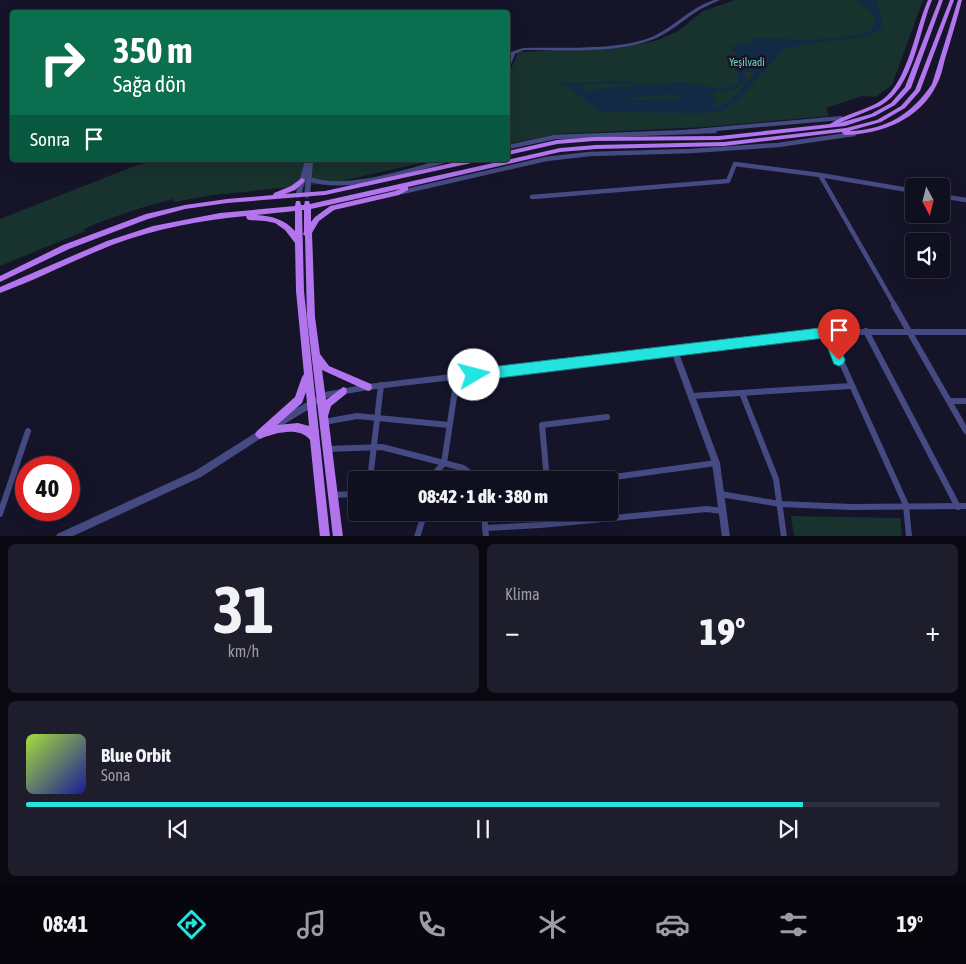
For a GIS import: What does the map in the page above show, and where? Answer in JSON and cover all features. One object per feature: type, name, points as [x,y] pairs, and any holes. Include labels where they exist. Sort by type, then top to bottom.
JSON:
[{"type":"main road","points":[[832,129],[841,118],[885,100],[898,89],[930,0]]},
{"type":"main road","points":[[832,129],[873,115],[893,104],[908,88],[941,0]]},
{"type":"main road","points":[[510,162],[560,150],[596,147],[724,144],[879,121],[903,107],[918,90],[952,0]]},
{"type":"main road","points":[[510,153],[557,142],[594,139],[719,138],[832,129],[859,133],[892,124],[911,114],[928,96],[935,84],[960,0]]},
{"type":"main road","points":[[0,279],[66,247],[146,217],[185,207],[303,196],[466,162]]},
{"type":"main road","points":[[0,290],[110,243],[153,230],[220,216],[303,208],[508,162]]},
{"type":"main road","points":[[266,198],[294,188],[306,179]]},
{"type":"main road","points":[[307,234],[317,219],[332,208],[397,193],[421,182]]},
{"type":"main road","points":[[303,196],[299,242],[300,291],[326,536]]},
{"type":"main road","points":[[303,208],[307,234],[311,317],[338,536]]},
{"type":"main road","points":[[220,216],[276,219],[289,227],[299,242]]},
{"type":"main road","points":[[316,353],[326,369],[368,387]]},
{"type":"main road","points":[[260,434],[299,400],[308,372]]},
{"type":"main road","points":[[324,420],[327,404],[343,391]]},
{"type":"main road","points":[[260,434],[303,426],[311,431],[316,439]]},
{"type":"street","points":[[510,61],[513,53],[523,49],[630,44],[651,38],[676,25],[701,5],[718,0]]},
{"type":"street","points":[[510,147],[555,137],[715,132],[841,118]]},
{"type":"street","points":[[397,193],[546,159],[590,154],[691,151],[778,145],[859,133]]},
{"type":"street","points":[[303,196],[309,162]]},
{"type":"street","points":[[306,179],[333,185],[439,162]]},
{"type":"street","points":[[532,198],[728,181],[735,164],[820,175],[905,189]]},
{"type":"street","points":[[820,175],[907,330],[921,348],[966,431]]},
{"type":"street","points":[[303,196],[306,179]]},
{"type":"street","points":[[950,197],[966,200]]},
{"type":"street","points":[[60,536],[198,474],[260,434],[328,394],[368,387],[828,332],[907,330],[966,332]]},
{"type":"street","points":[[866,331],[958,507]]},
{"type":"street","points":[[828,332],[906,506],[909,536]]},
{"type":"street","points":[[674,350],[716,463],[726,536]]},
{"type":"street","points":[[437,471],[444,463],[457,377]]},
{"type":"street","points":[[371,471],[381,386]]},
{"type":"street","points":[[691,396],[851,386]]},
{"type":"street","points":[[742,393],[776,479],[784,536]]},
{"type":"street","points":[[950,401],[966,401]]},
{"type":"street","points":[[324,420],[357,416],[450,424]]},
{"type":"street","points":[[545,471],[542,425],[607,417]]},
{"type":"street","points":[[0,514],[28,431]]},
{"type":"street","points":[[327,450],[382,447],[463,468],[467,471]]},
{"type":"street","points":[[618,476],[716,463]]},
{"type":"street","points":[[333,495],[348,494]]},
{"type":"street","points":[[720,494],[780,504],[851,507],[966,506]]},
{"type":"street","points":[[486,528],[541,525],[708,509],[722,510]]},
{"type":"street","points":[[417,536],[422,521]]},
{"type":"street","points":[[485,521],[486,536]]},
{"type":"green space","name":"Yeşilvadi","points":[[735,0],[923,0],[892,85],[876,97],[862,96],[826,108],[829,116],[707,127],[557,134],[510,144],[510,71],[518,52],[620,48],[658,40],[678,31],[703,11]]},
{"type":"green space","points":[[152,162],[426,162],[332,183],[213,195],[174,202],[173,199],[106,220],[84,229],[85,231],[0,266],[0,219],[137,165]]},
{"type":"green space","points":[[791,516],[900,518],[902,536],[794,536]]},
{"type":"water","points":[[858,0],[878,0],[882,28],[870,36],[805,44],[783,50],[737,101],[722,111],[703,113],[599,112],[571,88],[559,84],[534,84],[629,81],[643,85],[684,82],[712,88],[730,87],[738,83],[738,73],[731,62],[740,61],[730,45],[754,44],[750,38],[811,39],[858,35],[869,31],[873,27],[876,22],[873,14]],"holes":[[[753,71],[755,73],[728,103],[713,108],[716,99],[713,92],[727,91],[739,86],[746,80],[743,72]],[[630,83],[633,85],[631,87],[596,89],[590,92],[582,88],[584,84]],[[675,94],[681,99],[631,100],[629,98]]]},
{"type":"route","points":[[474,375],[828,332],[839,360]]}]
